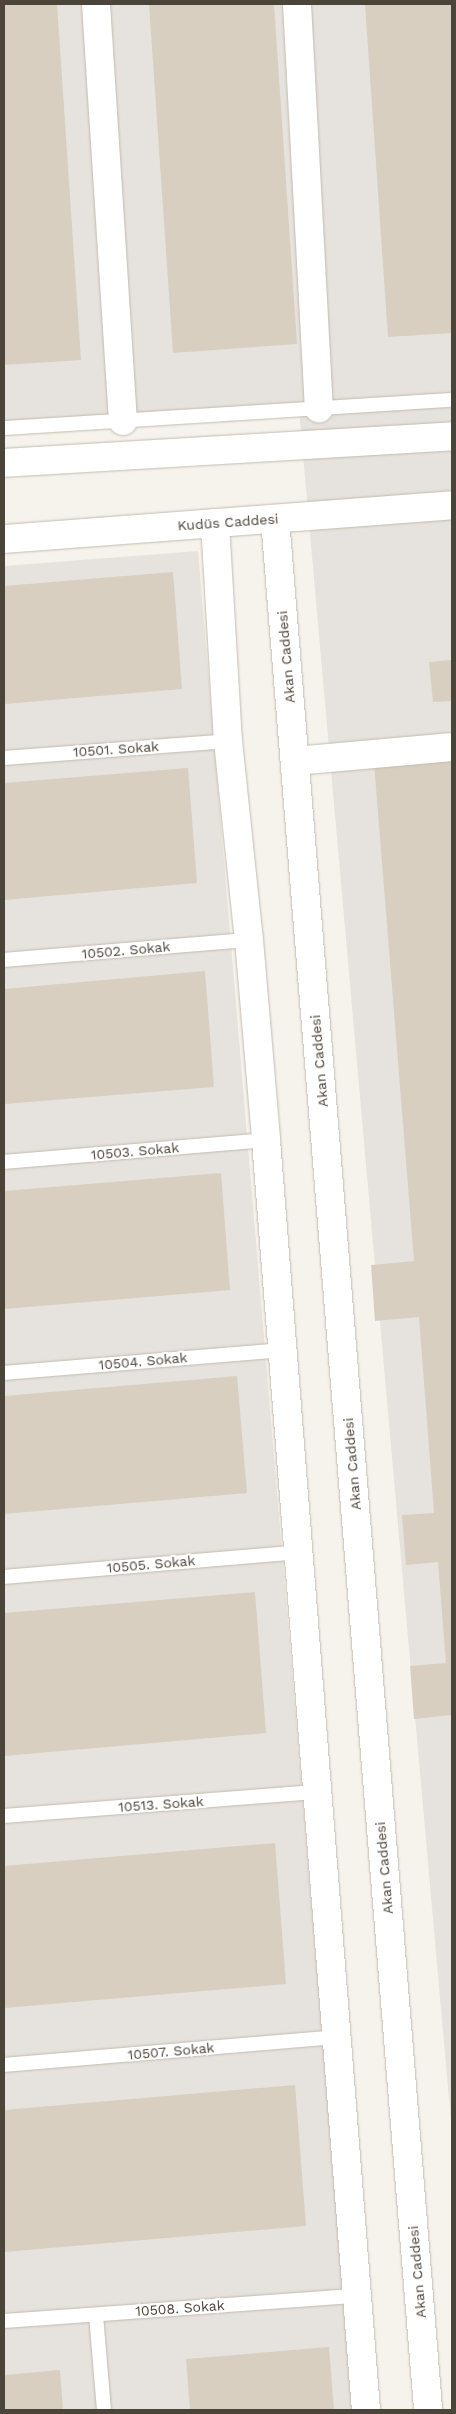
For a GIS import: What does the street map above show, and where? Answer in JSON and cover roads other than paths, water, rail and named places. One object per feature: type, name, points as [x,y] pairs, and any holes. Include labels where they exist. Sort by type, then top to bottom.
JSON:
[{"type":"street","points":[[96,4],[123,421]]},
{"type":"street","points":[[297,4],[319,408]]},
{"type":"street","points":[[4,462],[452,436]]},
{"type":"street","name":"Kudüs Caddesi","points":[[4,539],[452,505]]},
{"type":"street","name":"Akan Caddesi","points":[[275,519],[428,2410]]},
{"type":"street","points":[[215,523],[228,741],[249,940],[266,1140],[366,2410]]},
{"type":"street","points":[[295,762],[452,748]]},
{"type":"lane","points":[[4,428],[452,400]]},
{"type":"lane","name":"10501. Sokak","points":[[4,758],[228,741]]},
{"type":"lane","name":"10502. Sokak","points":[[4,960],[249,940]]},
{"type":"lane","name":"10503. Sokak","points":[[4,1162],[266,1140]]},
{"type":"lane","name":"10504. Sokak","points":[[4,1373],[283,1350]]},
{"type":"lane","name":"10505. Sokak","points":[[4,1577],[299,1552]]},
{"type":"lane","name":"10513. Sokak","points":[[4,1816],[318,1792]]},
{"type":"lane","name":"10507. Sokak","points":[[4,2065],[338,2037]]},
{"type":"lane","name":"10508. Sokak","points":[[4,2321],[356,2296]]},
{"type":"lane","points":[[96,2314],[104,2410]]}]
